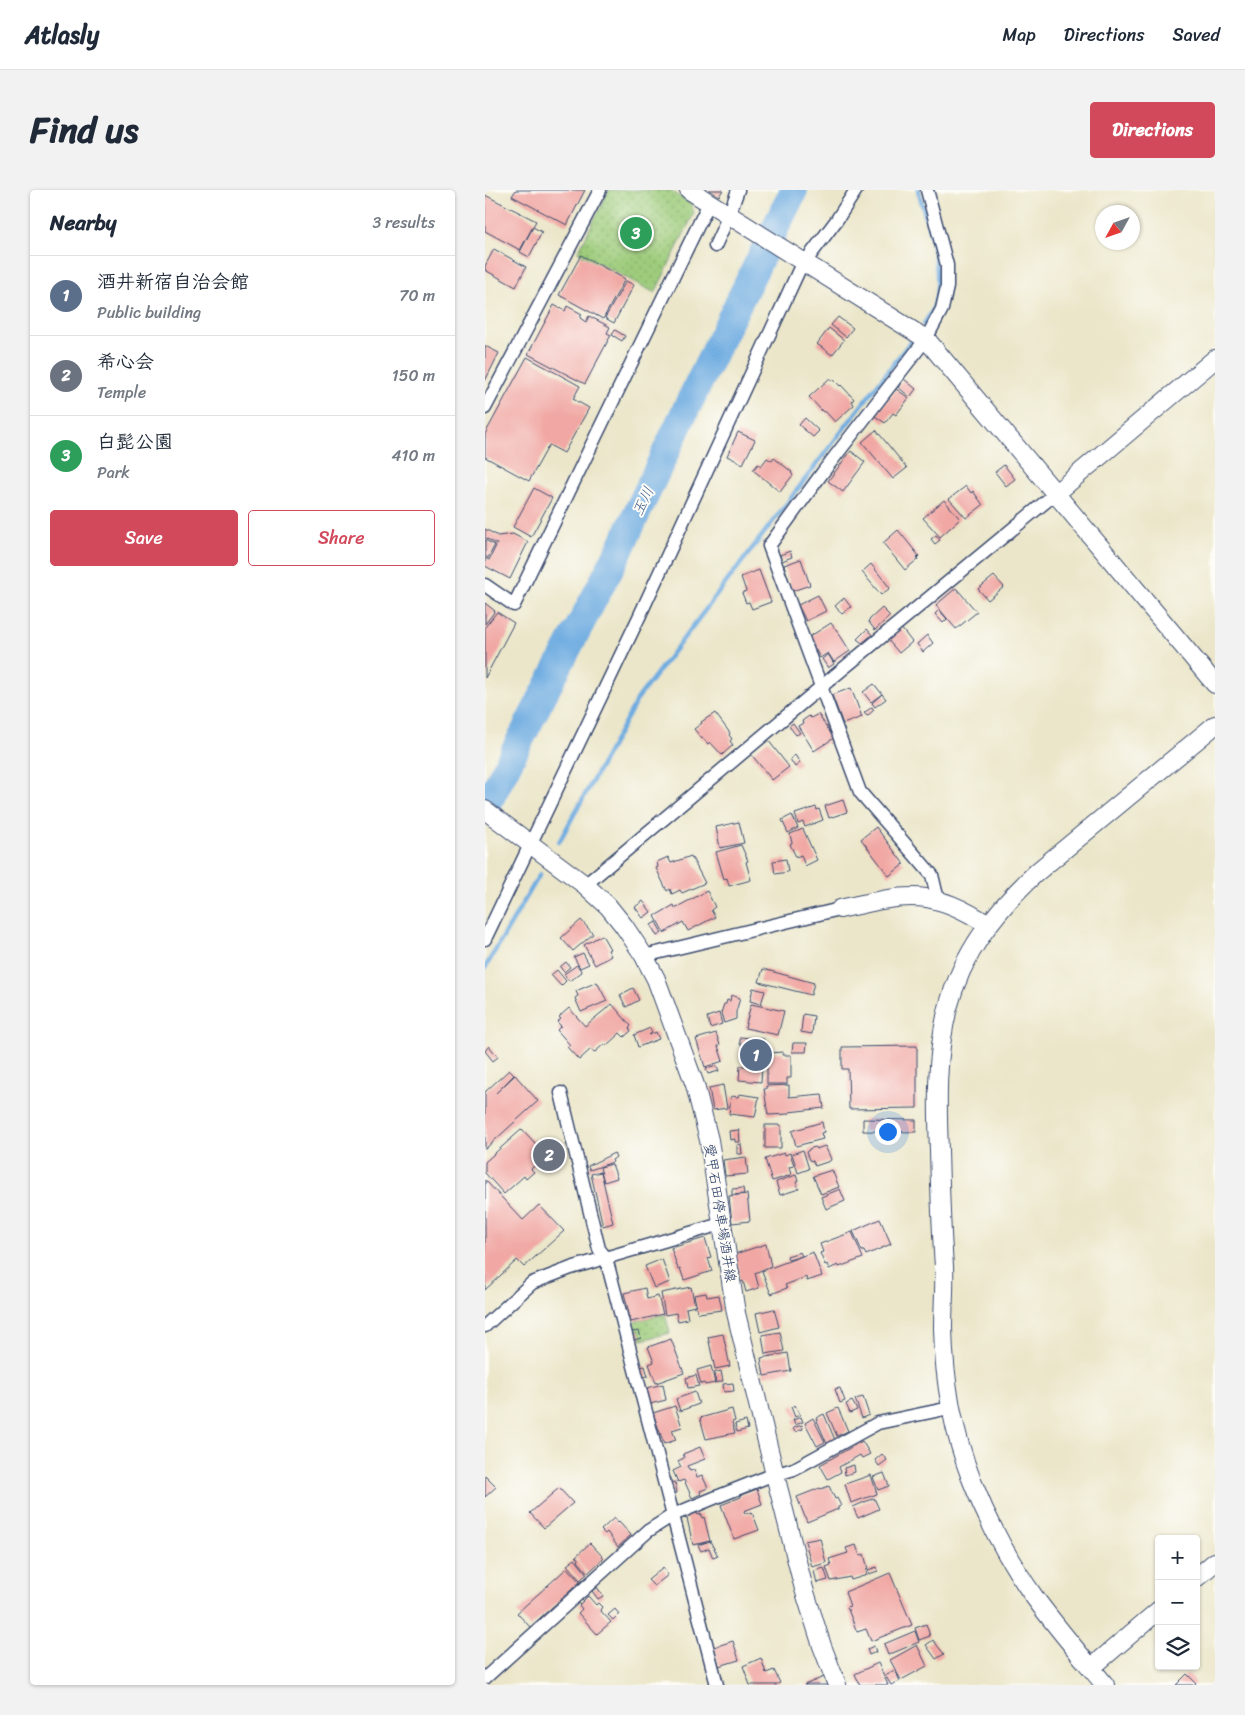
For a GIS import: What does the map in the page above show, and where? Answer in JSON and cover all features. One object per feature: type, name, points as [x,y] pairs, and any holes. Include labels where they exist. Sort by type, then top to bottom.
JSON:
[{"type":"street","points":[[485,408],[600,190]]},
{"type":"street","points":[[689,190],[926,339],[1215,684]]},
{"type":"street","points":[[715,246],[733,217],[738,190]]},
{"type":"street","points":[[485,939],[644,606],[799,270],[801,260],[836,221],[856,190]]},
{"type":"street","points":[[927,190],[947,265],[947,287],[942,309],[926,339],[823,472],[769,546],[860,792],[932,875],[938,900]]},
{"type":"street","points":[[485,585],[514,605],[709,203]]},
{"type":"street","points":[[585,885],[1215,359]]},
{"type":"street","points":[[1105,1685],[1036,1600],[1000,1541],[972,1482],[961,1451],[950,1408],[945,1361],[943,1328],[944,1269],[937,1071],[948,1007],[966,963],[987,925],[1037,872],[1215,725]]},
{"type":"street","name":"愛甲石田停車場酒井線","points":[[485,810],[585,885],[608,906],[644,956],[657,979],[695,1086],[709,1140],[736,1313],[804,1589],[822,1646],[837,1685]]},
{"type":"street","points":[[644,956],[840,908],[894,897],[924,897],[938,900],[973,915],[987,925]]},
{"type":"street","points":[[561,1093],[599,1249],[606,1258],[717,1685]]},
{"type":"street","points":[[485,1326],[532,1283],[571,1268],[721,1224]]},
{"type":"street","points":[[485,1678],[648,1531],[673,1515],[794,1469],[877,1423],[950,1408]]},
{"type":"street","points":[[1200,1575],[1215,1562]]},
{"type":"street","points":[[1091,1668],[1155,1613]]},
{"type":"green space","points":[[609,190],[670,190],[691,204],[694,213],[655,293],[578,252]]},
{"type":"green space","points":[[665,1314],[670,1333],[641,1340],[639,1330],[629,1332],[627,1323]]},
{"type":"building","points":[[516,190],[585,190],[567,225],[512,196]]},
{"type":"building","points":[[709,190],[723,190],[719,196]]},
{"type":"building","points":[[485,195],[536,221],[520,250],[485,231]]},
{"type":"building","points":[[533,227],[542,232],[529,257],[520,252]]},
{"type":"building","points":[[494,249],[526,267],[516,287],[485,270],[485,266]]},
{"type":"building","points":[[581,255],[625,279],[603,319],[559,295]]},
{"type":"building","points":[[626,281],[634,285],[614,323],[605,318]]},
{"type":"building","points":[[554,305],[565,311],[567,306],[582,314],[580,318],[586,322],[589,316],[610,327],[607,333],[611,335],[585,384],[528,354]]},
{"type":"building","points":[[838,317],[853,328],[846,337],[831,325]]},
{"type":"building","points":[[829,328],[844,340],[832,355],[817,344]]},
{"type":"building","points":[[615,330],[625,336],[622,341],[612,335]]},
{"type":"building","points":[[485,346],[499,353],[485,381]]},
{"type":"building","points":[[527,357],[580,386],[573,399],[589,408],[564,453],[549,445],[529,481],[485,457],[485,434]]},
{"type":"building","points":[[830,378],[841,385],[854,399],[852,401],[854,405],[835,422],[809,397]]},
{"type":"building","points":[[904,379],[916,389],[910,397],[898,387]]},
{"type":"building","points":[[896,389],[909,398],[896,415],[893,413],[885,423],[875,416]]},
{"type":"building","points":[[805,418],[819,431],[813,437],[799,425]]},
{"type":"building","points":[[876,430],[907,468],[893,479],[862,442]]},
{"type":"building","points":[[738,432],[755,440],[743,464],[727,456]]},
{"type":"building","points":[[851,451],[865,462],[843,492],[828,481]]},
{"type":"building","points":[[767,458],[772,461],[774,458],[792,472],[793,475],[780,492],[753,470],[758,464],[761,466]]},
{"type":"building","points":[[1004,465],[1015,479],[1006,486],[995,472]]},
{"type":"building","points":[[966,486],[971,493],[973,491],[983,505],[966,518],[949,499]]},
{"type":"building","points":[[534,488],[552,498],[531,537],[513,527]]},
{"type":"building","points":[[944,500],[960,519],[940,537],[923,518]]},
{"type":"building","points":[[485,529],[498,536],[513,534],[528,542],[510,579],[485,566],[485,558],[489,560],[497,544],[485,538]]},
{"type":"building","points":[[898,530],[919,556],[905,570],[883,543]]},
{"type":"building","points":[[936,535],[940,540],[935,544],[931,539]]},
{"type":"building","points":[[485,540],[495,545],[488,558],[485,556]]},
{"type":"building","points":[[790,551],[792,557],[782,561],[780,555]]},
{"type":"building","points":[[801,559],[810,585],[792,591],[784,565]]},
{"type":"building","points":[[871,564],[890,588],[881,595],[862,572]]},
{"type":"building","points":[[759,570],[771,602],[752,609],[749,602],[746,603],[742,593],[746,591],[741,577]]},
{"type":"building","points":[[994,576],[1004,587],[988,600],[978,589]]},
{"type":"building","points":[[956,588],[977,612],[956,629],[936,605]]},
{"type":"building","points":[[818,595],[826,611],[806,621],[798,605]]},
{"type":"building","points":[[844,598],[851,607],[842,614],[835,606]]},
{"type":"building","points":[[485,603],[495,611],[485,624]]},
{"type":"building","points":[[882,608],[890,616],[875,630],[868,621]]},
{"type":"building","points":[[939,610],[947,619],[943,623],[935,614]]},
{"type":"building","points":[[497,612],[514,623],[485,678],[485,627]]},
{"type":"building","points":[[831,623],[850,651],[834,662],[828,653],[820,658],[809,637]]},
{"type":"building","points":[[901,628],[912,642],[899,653],[888,640]]},
{"type":"building","points":[[867,629],[872,635],[862,643],[857,639]]},
{"type":"building","points":[[927,635],[933,643],[923,652],[917,644]]},
{"type":"building","points":[[828,654],[834,664],[828,668],[822,659]]},
{"type":"building","points":[[874,684],[882,694],[871,702],[863,692]]},
{"type":"building","points":[[851,688],[862,717],[843,724],[832,695]]},
{"type":"building","points":[[882,694],[886,699],[875,707],[872,703]]},
{"type":"building","points":[[872,707],[874,710],[867,716],[864,713]]},
{"type":"building","points":[[715,713],[730,733],[729,735],[732,739],[730,741],[733,745],[722,755],[710,742],[708,744],[702,739],[694,729]]},
{"type":"building","points":[[818,714],[834,738],[814,751],[798,726],[809,716],[811,718]]},
{"type":"building","points":[[793,723],[800,733],[796,735],[789,726]]},
{"type":"building","points":[[768,740],[789,767],[772,780],[751,754]]},
{"type":"building","points":[[795,755],[800,763],[795,767],[790,759]]},
{"type":"building","points":[[843,800],[847,812],[829,818],[825,806]]},
{"type":"building","points":[[816,807],[817,810],[819,809],[823,820],[805,827],[803,822],[798,824],[795,814]]},
{"type":"building","points":[[792,815],[798,828],[788,833],[782,820]]},
{"type":"building","points":[[739,822],[744,843],[720,848],[716,827]]},
{"type":"building","points":[[876,827],[904,864],[889,876],[861,839]]},
{"type":"building","points":[[803,829],[817,860],[805,866],[801,855],[796,857],[790,844],[792,843],[790,834]]},
{"type":"building","points":[[741,845],[748,861],[746,862],[751,880],[729,886],[727,878],[724,879],[716,852]]},
{"type":"building","points":[[691,856],[705,883],[682,893],[680,890],[672,894],[670,889],[667,891],[656,868],[658,867],[657,862],[668,857],[671,863]]},
{"type":"building","points":[[786,859],[788,872],[775,874],[773,861]]},
{"type":"building","points":[[707,891],[715,907],[711,910],[715,917],[688,931],[683,922],[664,933],[655,916],[674,905],[675,908]]},
{"type":"building","points":[[643,901],[651,912],[643,918],[635,907]]},
{"type":"building","points":[[581,920],[593,934],[573,951],[561,938]]},
{"type":"building","points":[[656,922],[662,933],[657,936],[651,925]]},
{"type":"building","points":[[602,935],[610,949],[608,950],[611,956],[595,965],[584,945]]},
{"type":"building","points":[[583,953],[589,964],[580,968],[574,957]]},
{"type":"building","points":[[566,962],[570,967],[564,972],[560,967]]},
{"type":"building","points":[[577,965],[582,972],[569,981],[564,974]]},
{"type":"building","points":[[763,969],[814,983],[811,995],[759,982]]},
{"type":"building","points":[[557,970],[566,981],[561,986],[551,975]]},
{"type":"building","points":[[597,982],[607,1001],[581,1012],[575,998],[578,996],[576,991]]},
{"type":"building","points":[[633,988],[639,1000],[626,1007],[620,995]]},
{"type":"building","points":[[753,988],[765,991],[761,1004],[750,1001]]},
{"type":"building","points":[[731,995],[740,998],[736,1019],[724,1023],[721,1013],[727,1000],[730,1001]]},
{"type":"building","points":[[612,1004],[631,1026],[629,1028],[631,1031],[624,1037],[620,1033],[606,1046],[604,1044],[594,1053],[591,1049],[579,1060],[567,1047],[570,1045],[557,1030],[561,1026],[557,1022],[561,1019],[559,1017],[569,1008],[585,1026]]},
{"type":"building","points":[[751,1004],[784,1011],[778,1035],[745,1028]]},
{"type":"building","points":[[719,1013],[722,1024],[710,1028],[707,1017]]},
{"type":"building","points":[[803,1014],[814,1016],[812,1034],[801,1032]]},
{"type":"building","points":[[650,1028],[652,1033],[649,1035],[656,1032],[659,1039],[638,1047],[634,1035]]},
{"type":"building","points":[[716,1033],[723,1061],[705,1067],[696,1039]]},
{"type":"building","points":[[740,1037],[764,1039],[761,1082],[739,1080],[740,1066],[748,1066],[749,1045],[740,1044]]},
{"type":"building","points":[[793,1043],[807,1043],[806,1052],[792,1052]]},
{"type":"building","points":[[489,1046],[498,1057],[493,1061],[485,1051]]},
{"type":"building","points":[[917,1046],[917,1108],[849,1109],[848,1069],[842,1069],[842,1047]]},
{"type":"building","points":[[783,1052],[783,1055],[791,1055],[791,1078],[787,1078],[787,1084],[767,1084],[767,1059],[769,1059],[769,1053]]},
{"type":"building","points":[[717,1066],[719,1071],[708,1074],[706,1069]]},
{"type":"building","points":[[509,1070],[514,1075],[496,1093],[515,1075],[538,1101],[485,1149],[485,1092]]},
{"type":"building","points":[[723,1085],[727,1108],[713,1110],[709,1088]]},
{"type":"building","points":[[789,1085],[789,1097],[822,1094],[824,1108],[789,1112],[789,1114],[768,1115],[764,1089],[766,1089],[766,1086]]},
{"type":"building","points":[[739,1094],[759,1097],[755,1117],[729,1114],[731,1096],[738,1097]]},
{"type":"building","points":[[863,1119],[916,1120],[916,1132],[863,1131]]},
{"type":"building","points":[[822,1122],[824,1132],[821,1133],[823,1139],[796,1146],[792,1131]]},
{"type":"building","points":[[765,1125],[781,1125],[781,1148],[765,1148]]},
{"type":"building","points":[[522,1129],[546,1155],[531,1169],[534,1172],[526,1179],[524,1176],[504,1194],[485,1173],[485,1162]]},
{"type":"building","points":[[739,1130],[740,1142],[735,1142],[735,1139],[730,1140],[729,1131]]},
{"type":"building","points":[[741,1144],[742,1154],[737,1154],[737,1145]]},
{"type":"building","points":[[825,1146],[831,1159],[830,1161],[815,1166],[813,1161],[809,1160],[806,1152],[815,1147],[816,1149]]},
{"type":"building","points":[[803,1150],[809,1169],[798,1173],[792,1154]]},
{"type":"building","points":[[614,1153],[616,1157],[612,1160],[613,1162],[590,1170],[588,1166]]},
{"type":"building","points":[[784,1153],[785,1155],[790,1153],[794,1166],[789,1167],[791,1175],[772,1181],[765,1159]]},
{"type":"building","points":[[746,1157],[748,1174],[725,1176],[723,1160]]},
{"type":"building","points":[[612,1164],[617,1178],[604,1182],[600,1167]]},
{"type":"building","points":[[832,1170],[839,1187],[821,1194],[813,1176]]},
{"type":"building","points":[[601,1172],[613,1223],[603,1226],[591,1174]]},
{"type":"building","points":[[796,1175],[799,1189],[780,1195],[776,1182]]},
{"type":"building","points":[[485,1180],[523,1220],[539,1205],[564,1231],[524,1267],[517,1260],[485,1290]]},
{"type":"building","points":[[743,1188],[744,1194],[732,1195],[732,1189]]},
{"type":"building","points":[[840,1189],[845,1201],[826,1209],[821,1197]]},
{"type":"building","points":[[747,1194],[750,1221],[732,1223],[729,1196]]},
{"type":"building","points":[[880,1219],[891,1244],[866,1255],[862,1251],[853,1231]]},
{"type":"building","points":[[852,1232],[863,1258],[829,1269],[827,1264],[825,1265],[820,1253],[823,1252],[820,1244]]},
{"type":"building","points":[[705,1238],[711,1257],[708,1258],[712,1271],[684,1280],[671,1248]]},
{"type":"building","points":[[766,1244],[771,1266],[755,1273],[759,1288],[746,1292],[743,1281],[740,1282],[735,1254]]},
{"type":"building","points":[[800,1252],[802,1256],[788,1260],[787,1256]]},
{"type":"building","points":[[813,1252],[822,1276],[807,1281],[806,1277],[785,1285],[787,1288],[771,1294],[762,1271]]},
{"type":"building","points":[[662,1259],[670,1282],[654,1288],[645,1266]]},
{"type":"building","points":[[691,1287],[695,1306],[686,1308],[688,1319],[678,1321],[676,1313],[665,1315],[661,1293]]},
{"type":"building","points":[[645,1288],[647,1299],[658,1296],[663,1314],[631,1322],[624,1293]]},
{"type":"building","points":[[706,1293],[707,1297],[719,1295],[722,1310],[698,1313],[694,1295]]},
{"type":"building","points":[[774,1309],[779,1327],[760,1332],[756,1313]]},
{"type":"building","points":[[639,1331],[641,1338],[634,1340],[632,1332]]},
{"type":"building","points":[[780,1332],[784,1351],[765,1354],[762,1335]]},
{"type":"building","points":[[723,1334],[730,1366],[715,1369],[708,1337]]},
{"type":"building","points":[[671,1339],[684,1373],[656,1383],[649,1364],[654,1362],[648,1347]]},
{"type":"building","points":[[788,1353],[791,1371],[764,1376],[761,1358]]},
{"type":"building","points":[[645,1366],[648,1376],[643,1377],[640,1367]]},
{"type":"building","points":[[711,1366],[715,1383],[701,1384],[697,1370]]},
{"type":"building","points":[[721,1371],[723,1381],[716,1383],[714,1373]]},
{"type":"building","points":[[696,1375],[699,1386],[688,1388],[686,1378]]},
{"type":"building","points":[[733,1383],[734,1391],[724,1392],[723,1384]]},
{"type":"building","points":[[663,1384],[666,1400],[650,1404],[647,1388]]},
{"type":"building","points":[[840,1388],[845,1401],[840,1403],[835,1389]]},
{"type":"building","points":[[695,1392],[699,1404],[680,1411],[676,1399]]},
{"type":"building","points":[[863,1397],[869,1415],[862,1418],[855,1399]]},
{"type":"building","points":[[852,1401],[857,1410],[850,1413],[846,1404]]},
{"type":"building","points":[[795,1405],[800,1415],[795,1417],[791,1407]]},
{"type":"building","points":[[675,1406],[682,1427],[672,1430],[676,1440],[664,1444],[653,1413]]},
{"type":"building","points":[[838,1408],[848,1431],[837,1436],[827,1413]]},
{"type":"building","points":[[732,1409],[735,1421],[732,1422],[735,1433],[706,1439],[700,1418]]},
{"type":"building","points":[[824,1414],[835,1440],[827,1444],[816,1418]]},
{"type":"building","points":[[801,1417],[803,1422],[795,1425],[793,1420]]},
{"type":"building","points":[[813,1418],[825,1442],[817,1446],[805,1423]]},
{"type":"building","points":[[746,1421],[748,1429],[737,1432],[735,1424]]},
{"type":"building","points":[[802,1425],[803,1429],[795,1432],[793,1428]]},
{"type":"building","points":[[862,1441],[870,1454],[862,1458],[860,1455],[839,1467],[841,1472],[828,1479],[820,1465]]},
{"type":"building","points":[[700,1447],[705,1459],[687,1466],[690,1471],[694,1470],[697,1477],[702,1475],[708,1488],[700,1491],[701,1494],[692,1498],[684,1480],[678,1482],[673,1471],[681,1467],[678,1461],[684,1458],[683,1454]]},
{"type":"building","points":[[882,1454],[887,1460],[879,1466],[875,1460]]},
{"type":"building","points":[[854,1465],[855,1472],[845,1475],[844,1468]]},
{"type":"building","points":[[884,1473],[889,1486],[878,1490],[873,1477]]},
{"type":"building","points":[[871,1475],[877,1494],[851,1503],[845,1484]]},
{"type":"building","points":[[485,1476],[496,1487],[485,1497]]},
{"type":"building","points":[[675,1482],[677,1493],[672,1494],[669,1483]]},
{"type":"building","points":[[829,1486],[835,1499],[837,1498],[841,1506],[807,1522],[797,1497]]},
{"type":"building","points":[[559,1488],[573,1503],[544,1528],[530,1513]]},
{"type":"building","points":[[757,1489],[762,1504],[744,1511],[745,1514],[752,1512],[759,1530],[734,1539],[721,1505]]},
{"type":"building","points":[[874,1498],[879,1509],[858,1518],[853,1507]]},
{"type":"building","points":[[697,1513],[698,1515],[702,1514],[702,1518],[704,1517],[710,1541],[693,1545],[687,1518],[685,1519],[684,1516]]},
{"type":"building","points":[[614,1518],[631,1535],[618,1547],[607,1532],[605,1534],[601,1530]]},
{"type":"building","points":[[820,1538],[826,1563],[812,1567],[805,1541]]},
{"type":"building","points":[[710,1541],[718,1556],[713,1558],[709,1548],[701,1551],[698,1545]]},
{"type":"building","points":[[590,1543],[604,1558],[588,1573],[576,1556]]},
{"type":"building","points":[[856,1545],[860,1556],[864,1554],[868,1569],[866,1570],[867,1575],[851,1580],[850,1577],[831,1581],[826,1567],[831,1565],[829,1559],[848,1553],[846,1548]]},
{"type":"building","points":[[575,1559],[587,1574],[580,1580],[567,1565]]},
{"type":"building","points":[[877,1567],[878,1571],[869,1574],[868,1570]]},
{"type":"building","points":[[567,1568],[580,1582],[530,1627],[517,1613]]},
{"type":"building","points":[[663,1568],[668,1575],[654,1586],[648,1580]]},
{"type":"building","points":[[824,1568],[828,1580],[817,1583],[814,1571]]},
{"type":"building","points":[[890,1573],[912,1625],[871,1641],[866,1629],[857,1632],[847,1607],[850,1606],[845,1592]]},
{"type":"building","points":[[597,1587],[603,1596],[598,1599],[592,1591]]},
{"type":"building","points":[[588,1596],[596,1605],[598,1603],[602,1607],[600,1610],[611,1622],[597,1634],[578,1613],[582,1609],[579,1605]]},
{"type":"building","points":[[615,1609],[619,1614],[613,1620],[608,1615]]},
{"type":"building","points":[[926,1624],[930,1636],[919,1640],[915,1628]]},
{"type":"building","points":[[915,1631],[919,1642],[888,1655],[884,1644]]},
{"type":"building","points":[[933,1640],[944,1654],[936,1659],[926,1645]]},
{"type":"building","points":[[733,1641],[739,1660],[719,1666],[714,1647]]},
{"type":"building","points":[[917,1645],[927,1666],[901,1680],[890,1660]]},
{"type":"building","points":[[874,1646],[876,1652],[869,1655],[867,1649]]},
{"type":"building","points":[[761,1658],[766,1673],[774,1670],[780,1683],[775,1685],[750,1685],[743,1666]]},
{"type":"building","points":[[878,1663],[888,1685],[860,1685],[855,1674]]},
{"type":"building","points":[[895,1670],[900,1681],[891,1685],[885,1675]]},
{"type":"building","points":[[1187,1674],[1196,1683],[1194,1685],[1176,1685]]},
{"type":"building","points":[[824,1677],[827,1685],[804,1685]]},
{"type":"waterway","name":"玉川","points":[[485,809],[620,549],[685,411],[794,190]]},
{"type":"waterway","points":[[918,190],[937,267],[936,298],[932,311],[924,324]]},
{"type":"waterway","points":[[559,842],[638,698],[910,342]]},
{"type":"waterway","points":[[485,968],[540,874]]},
{"type":"place","name":"白髭公園","points":[[636,233]]},
{"type":"place","name":"酒井新宿自治会館","points":[[756,1055]]},
{"type":"place","name":"希心会","points":[[549,1155]]}]
